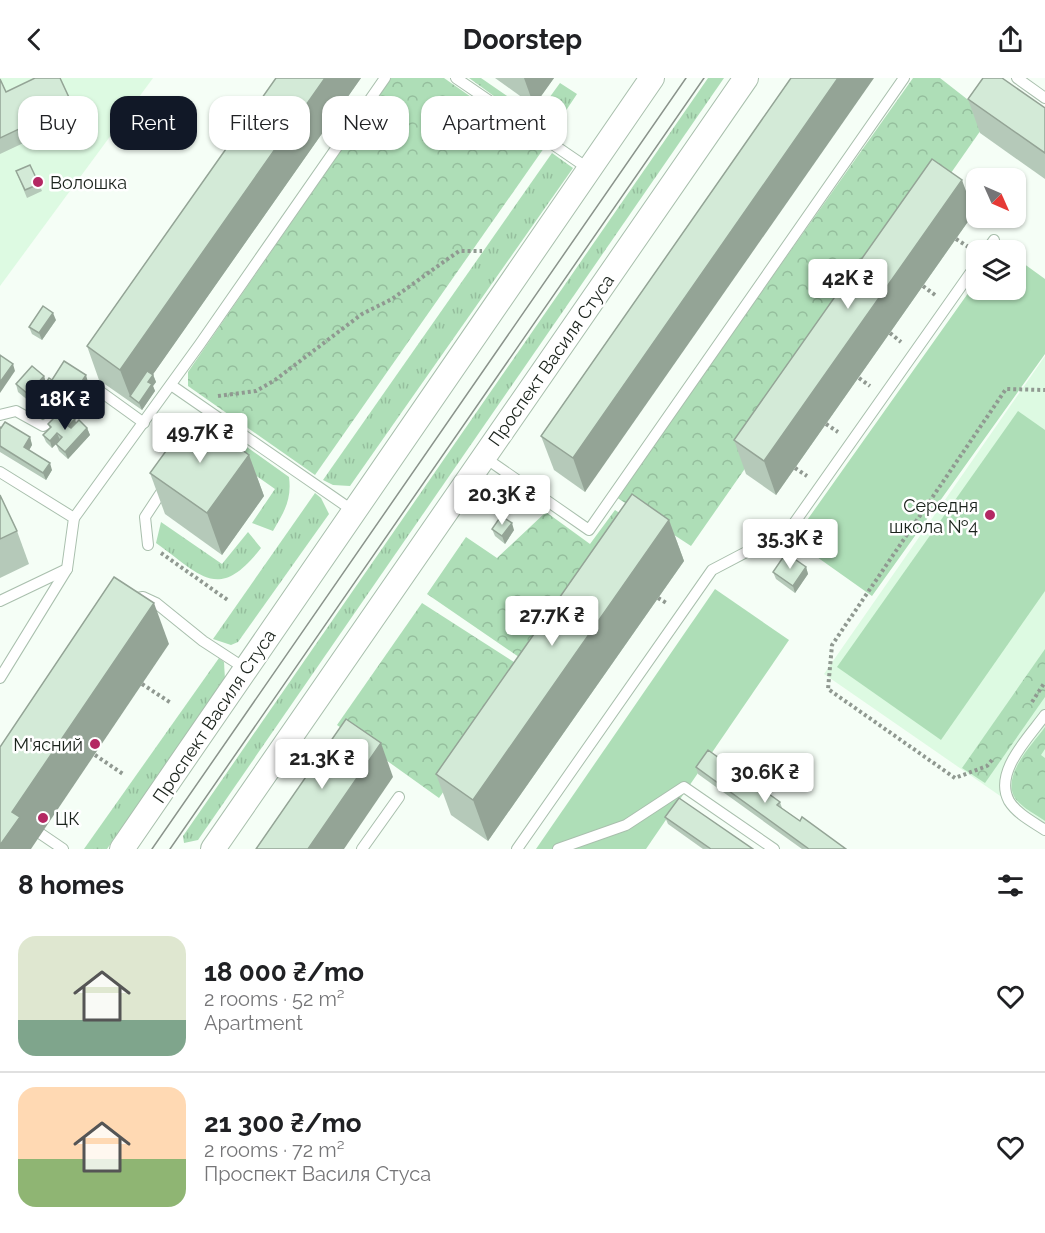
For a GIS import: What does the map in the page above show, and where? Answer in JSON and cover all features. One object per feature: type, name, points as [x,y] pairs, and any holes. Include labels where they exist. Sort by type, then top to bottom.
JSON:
[{"type":"street","name":"Проспект Василя Стуса","points":[[122,849],[352,510],[652,78]]},
{"type":"street","name":"Проспект Василя Стуса","points":[[213,849],[746,78]]},
{"type":"lane","points":[[0,678],[67,569],[74,518],[171,386],[385,78]]},
{"type":"lane","points":[[456,78],[589,170]]},
{"type":"lane","points":[[484,457],[589,530],[904,78]]},
{"type":"lane","points":[[1017,78],[1044,95]]},
{"type":"lane","points":[[517,849],[712,570],[790,529],[966,279]]},
{"type":"lane","points":[[171,386],[213,421],[352,510]]},
{"type":"lane","points":[[0,415],[16,411],[43,426],[101,392],[144,423]]},
{"type":"lane","points":[[0,472],[74,518]]},
{"type":"lane","points":[[148,545],[145,517],[173,476]]},
{"type":"lane","points":[[0,601],[67,569]]},
{"type":"lane","points":[[126,606],[132,599],[143,597],[156,603],[203,641],[246,669]]},
{"type":"lane","points":[[1045,715],[1006,773],[1005,785],[1014,807],[1045,830]]},
{"type":"lane","points":[[558,849],[626,825],[684,787],[774,849]]},
{"type":"lane","points":[[362,849],[399,797]]},
{"type":"lane","points":[[41,834],[63,849]]},
{"type":"path","points":[[956,239],[966,246]]},
{"type":"path","points":[[212,397],[256,391],[275,380],[363,314],[392,299],[459,251],[482,250]]},
{"type":"path","points":[[994,757],[987,766],[955,778],[828,689],[832,645],[1006,389],[1045,390]]},
{"type":"path","points":[[148,545],[229,601]]},
{"type":"path","points":[[1026,710],[1045,682]]},
{"type":"path","points":[[142,684],[171,703]]},
{"type":"path","points":[[94,754],[123,774]]},
{"type":"shaded area","name":"Волошка","points":[[0,78],[153,78],[140,96],[110,96],[110,136],[0,286]]},
{"type":"shaded area","name":"Середня школа №4","points":[[1045,356],[1045,827],[824,674]]},
{"type":"green space","points":[[391,78],[444,78],[470,96],[421,96],[421,150],[543,150],[315,475],[188,386],[188,372],[341,150],[409,150],[409,96],[379,96]]},
{"type":"green space","points":[[469,78],[481,78],[507,96],[494,96]]},
{"type":"green space","points":[[708,78],[724,78],[198,840],[184,843],[183,836]]},
{"type":"green space","points":[[913,78],[940,78],[990,117],[691,546],[616,497]]},
{"type":"green space","points":[[560,83],[577,94],[567,109],[567,96],[551,96]]},
{"type":"green space","points":[[552,153],[573,168],[350,486],[333,485],[323,480]]},
{"type":"green space","points":[[1026,265],[1045,279],[1045,354],[872,596],[793,540],[966,296],[966,300],[1026,300]]},
{"type":"green space","name":"Середня школа №4","points":[[1018,411],[1045,430],[1045,591],[941,740],[837,667]]},
{"type":"green space","points":[[226,432],[289,477],[288,499],[284,512],[273,531],[252,523],[275,489],[215,447]]},
{"type":"green space","points":[[315,493],[321,498],[329,514],[238,642],[231,645],[213,639]]},
{"type":"green space","points":[[615,510],[632,521],[532,666],[427,594],[466,537],[497,558],[546,512],[590,544]]},
{"type":"green space","points":[[161,522],[222,564],[248,532],[261,548],[246,565],[233,575],[221,579],[209,578],[185,565],[156,543]]},
{"type":"green space","points":[[715,589],[789,640],[646,849],[536,849]]},
{"type":"green space","points":[[422,603],[528,671],[439,798],[337,725]]},
{"type":"green space","points":[[1045,649],[1045,697],[985,783],[962,768]]},
{"type":"green space","points":[[219,658],[224,662],[225,680],[107,849],[84,849]]},
{"type":"green space","points":[[1045,727],[1045,749],[1041,755],[1045,758],[1045,821],[1021,805],[1015,798],[1012,780],[1020,760]]},
{"type":"building","points":[[35,78],[60,78],[68,96],[18,96],[18,130],[0,138],[0,79],[6,92]]},
{"type":"building","points":[[276,78],[325,78],[310,99],[310,96],[263,96]]},
{"type":"building","points":[[791,78],[838,78],[573,458],[541,436]]},
{"type":"building","points":[[983,78],[1002,78],[1045,108],[1045,153],[968,99]]},
{"type":"building","points":[[225,150],[274,150],[120,370],[87,346]]},
{"type":"building","points":[[932,159],[962,180],[764,461],[734,440]]},
{"type":"building","points":[[30,165],[39,184],[25,190],[16,171]]},
{"type":"building","points":[[43,306],[53,313],[39,333],[29,327]]},
{"type":"building","points":[[0,355],[13,364],[0,382]]},
{"type":"building","points":[[64,361],[86,375],[74,394],[62,386],[51,405],[37,396],[49,378],[52,380]]},
{"type":"building","points":[[32,366],[44,376],[28,394],[16,384]]},
{"type":"building","points":[[147,371],[153,375],[148,382],[152,384],[139,403],[130,396]]},
{"type":"building","points":[[68,412],[75,419],[68,426],[71,428],[79,420],[87,428],[65,452],[56,444],[62,437],[57,433],[50,441],[43,435],[51,427],[48,424],[57,415],[61,419]]},
{"type":"building","points":[[192,415],[249,455],[207,513],[150,473]]},
{"type":"building","points":[[5,422],[30,437],[24,447],[50,463],[43,473],[0,446],[0,427]]},
{"type":"building","points":[[632,494],[669,520],[473,800],[436,774]]},
{"type":"building","points":[[0,495],[17,531],[0,539]]},
{"type":"building","points":[[501,516],[512,523],[502,536],[492,529]]},
{"type":"building","points":[[786,553],[806,567],[793,586],[773,572]]},
{"type":"building","points":[[114,577],[154,603],[12,812],[20,817],[0,845],[0,747]]},
{"type":"building","points":[[346,719],[381,743],[308,849],[256,849]]},
{"type":"building","points":[[708,750],[780,802],[777,805],[800,821],[802,817],[846,849],[809,849],[696,767]]},
{"type":"building","points":[[679,798],[753,849],[711,849],[665,817]]},
{"type":"tram line","points":[[152,849],[686,78]]},
{"type":"tram line","points":[[170,849],[704,78]]},
{"type":"place","name":"Волошка","points":[[38,182]]},
{"type":"place","name":"Середня школа №4","points":[[990,515]]},
{"type":"place","name":"М'ясний","points":[[95,744]]},
{"type":"place","name":"ЦК","points":[[43,818]]}]
